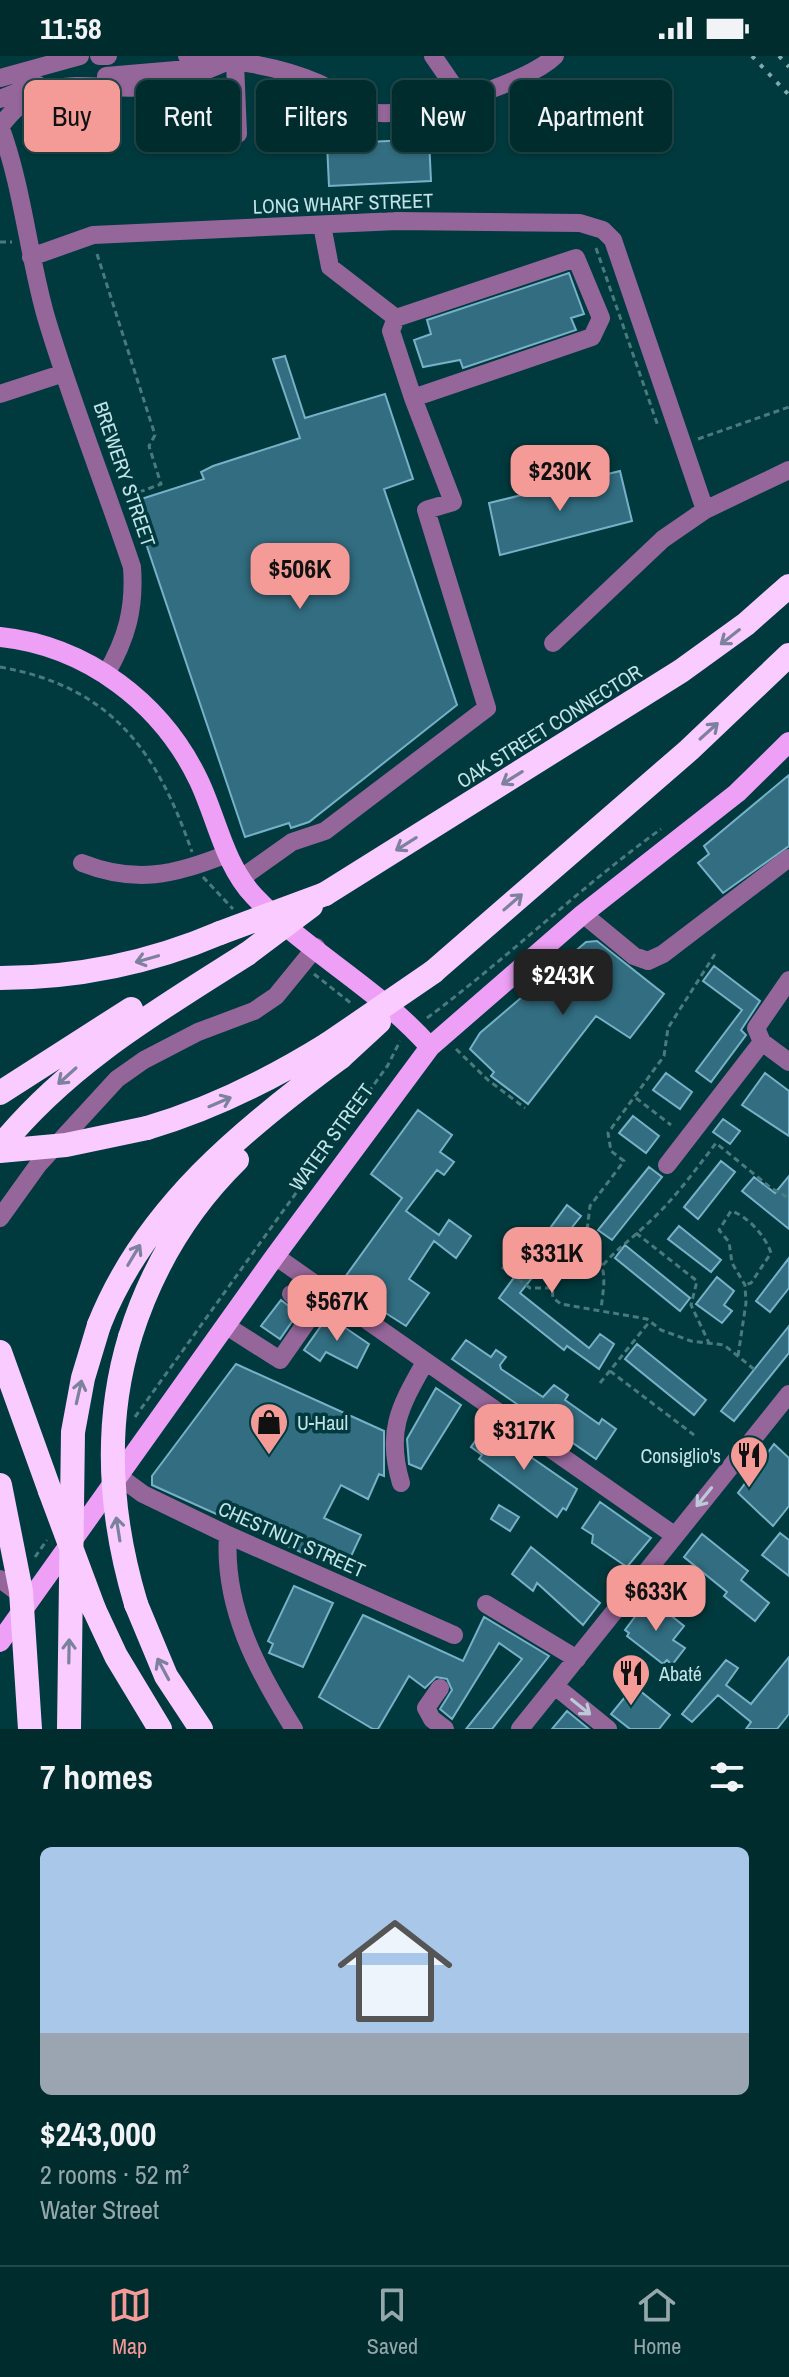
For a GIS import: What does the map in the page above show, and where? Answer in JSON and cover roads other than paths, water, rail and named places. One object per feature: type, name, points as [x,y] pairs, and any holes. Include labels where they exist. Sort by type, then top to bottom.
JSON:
[{"type":"highway","name":"OAK STREET CONNECTOR","points":[[325,894],[681,671],[736,632],[789,586]]},
{"type":"highway","points":[[69,1729],[73,1432],[83,1378],[99,1325],[134,1255],[183,1191],[299,1088],[334,1050],[433,972],[689,750],[789,655]]},
{"type":"highway","points":[[0,1093],[234,943],[325,894]]},
{"type":"highway","points":[[0,1149],[47,1094],[234,943],[325,894]]},
{"type":"highway","points":[[0,978],[109,969],[164,954],[234,943]]},
{"type":"highway","points":[[0,1149],[66,1145],[147,1128],[203,1110],[334,1050]]},
{"type":"highway","points":[[201,1729],[166,1676],[136,1604],[120,1540],[112,1473],[118,1387],[130,1337],[155,1272],[195,1208],[226,1171],[308,1096],[334,1050]]},
{"type":"highway","points":[[0,1352],[94,1609],[116,1656],[160,1729]]},
{"type":"highway","points":[[0,1485],[21,1591],[30,1729]]},
{"type":"main road","points":[[0,637],[61,651],[106,674],[138,700],[177,743],[199,780],[227,854],[240,879],[266,908],[389,1006],[430,1047]]},
{"type":"main road","name":"WATER STREET","points":[[0,1642],[225,1325],[430,1047],[583,914],[737,793],[788,744]]},
{"type":"street","points":[[0,78],[80,56]]},
{"type":"street","points":[[99,56],[108,56]]},
{"type":"street","points":[[187,56],[267,66],[342,95],[355,106],[377,113],[392,113]]},
{"type":"street","points":[[433,56],[450,80]]},
{"type":"street","points":[[494,88],[515,81],[555,56]]},
{"type":"street","points":[[0,99],[15,91],[57,80],[157,64],[231,62]]},
{"type":"street","points":[[0,126],[21,102],[36,92],[62,87],[160,86],[231,62]]},
{"type":"street","points":[[231,62],[233,80]]},
{"type":"street","name":"BREWERY STREET","points":[[0,126],[18,182],[31,257],[64,373],[132,567],[134,591],[129,629],[106,674]]},
{"type":"street","name":"LONG WHARF STREET","points":[[31,257],[93,235],[322,225],[580,223],[603,230],[613,240],[705,510]]},
{"type":"street","points":[[322,225],[330,267],[396,318]]},
{"type":"street","points":[[396,318],[576,258],[601,318],[592,337],[413,398]]},
{"type":"street","points":[[240,879],[292,842],[325,831],[487,708],[426,510],[453,502],[391,331],[396,318]]},
{"type":"street","points":[[0,394],[64,373]]},
{"type":"street","points":[[553,643],[663,539],[705,510],[789,470]]},
{"type":"street","points":[[82,863],[112,875],[149,875],[193,867],[227,854]]},
{"type":"street","points":[[583,914],[634,956],[648,961],[663,954],[789,858]]},
{"type":"street","points":[[0,1218],[38,1165],[117,1079],[144,1060],[198,1032],[265,1004],[294,977],[316,947]]},
{"type":"street","points":[[789,980],[757,1021],[756,1028],[762,1042],[789,1062]]},
{"type":"street","points":[[667,1165],[762,1042]]},
{"type":"street","points":[[275,1256],[424,1364],[674,1535]]},
{"type":"street","points":[[291,1294],[315,1310]]},
{"type":"street","points":[[225,1325],[280,1360],[326,1294]]},
{"type":"street","points":[[401,1483],[393,1441],[396,1418],[424,1364]]},
{"type":"street","points":[[520,1729],[789,1394]]},
{"type":"street","name":"CHESTNUT STREET","points":[[117,1475],[143,1494],[228,1535],[454,1635]]},
{"type":"street","points":[[228,1535],[228,1573],[241,1626],[263,1678],[294,1729]]},
{"type":"street","points":[[0,1579],[30,1601]]},
{"type":"street","points":[[486,1604],[577,1659]]},
{"type":"street","points":[[555,1686],[608,1729]]},
{"type":"street","points":[[440,1688],[426,1708],[432,1719],[445,1729]]},
{"type":"railway","points":[[752,56],[789,95]]},
{"type":"railway","points":[[779,56],[789,67]]},
{"type":"place","name":"U-Haul","points":[[269,1456]]},
{"type":"place","name":"Consiglio's","points":[[749,1489]]},
{"type":"place","name":"Abaté","points":[[631,1707]]}]
